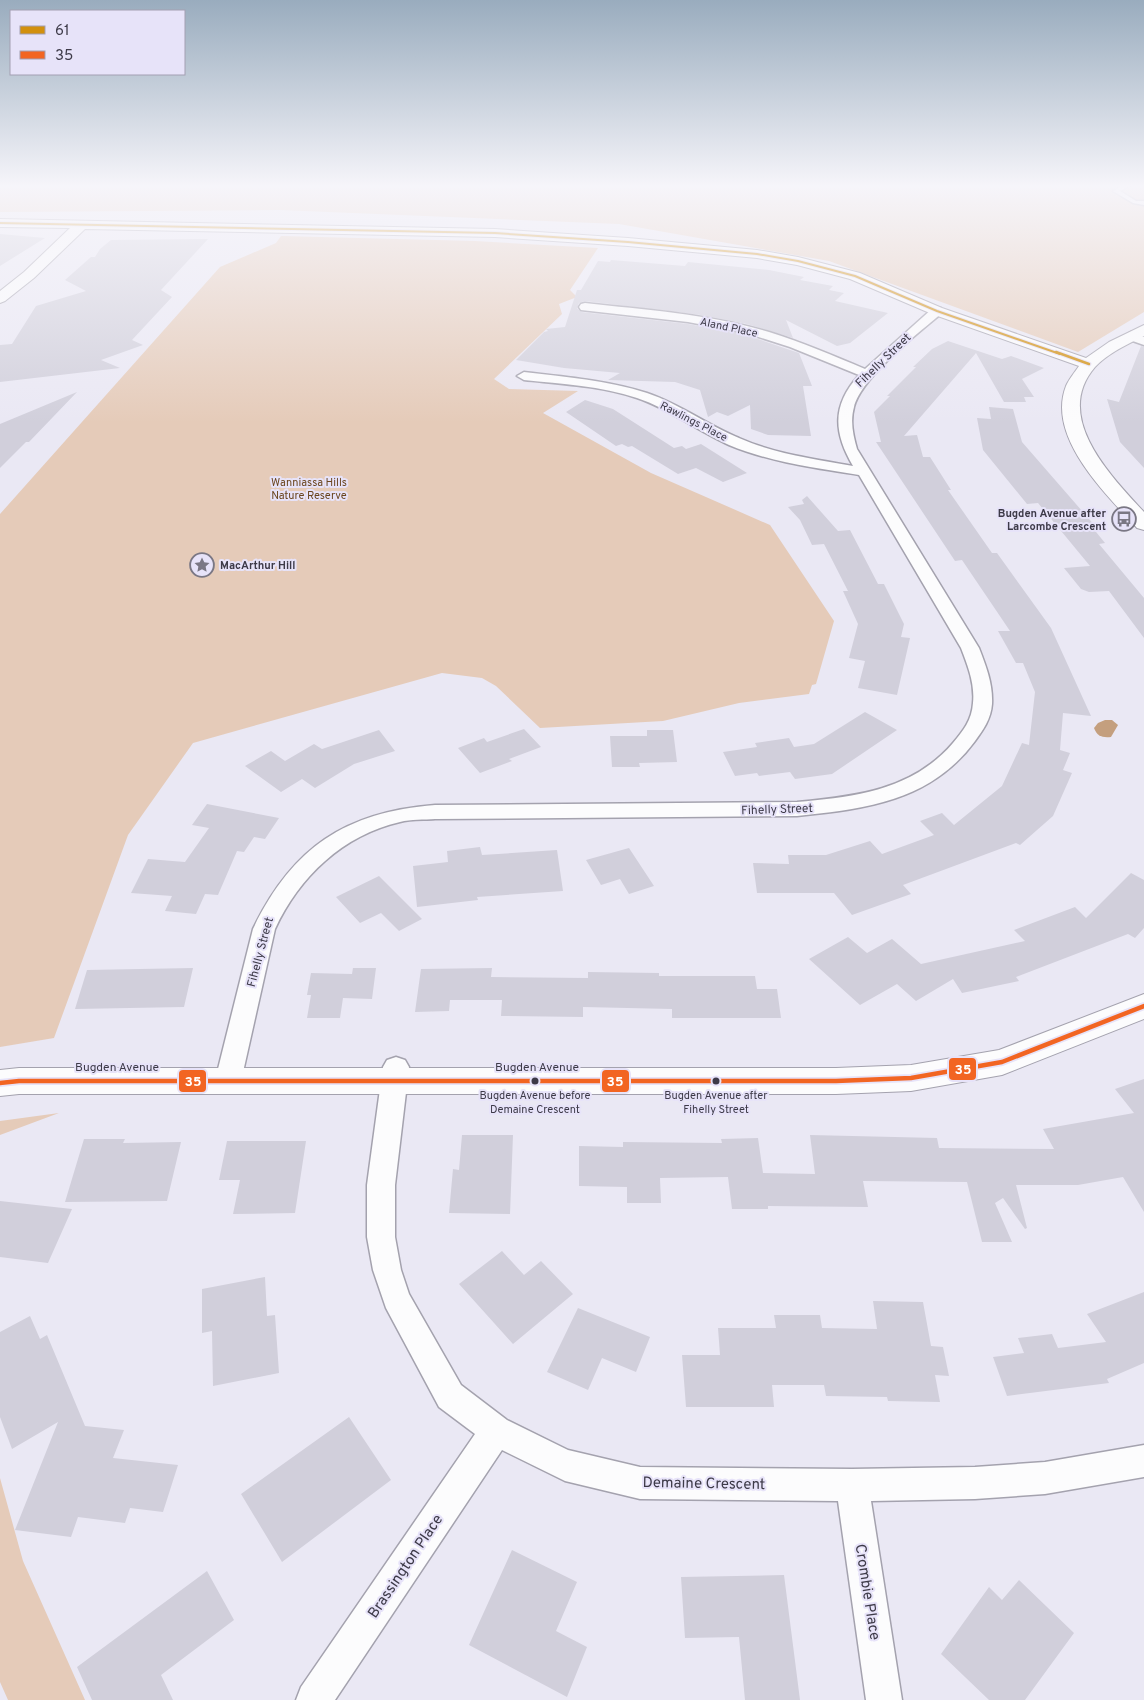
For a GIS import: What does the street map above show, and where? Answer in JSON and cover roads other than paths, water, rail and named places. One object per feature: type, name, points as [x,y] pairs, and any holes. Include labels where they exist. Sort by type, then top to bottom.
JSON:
[{"type":"street","points":[[0,298],[40,264]]},
{"type":"street","points":[[810,264],[855,276],[937,311],[1089,364]]},
{"type":"street","name":"Aland Place","points":[[585,307],[700,321],[749,330],[794,344],[867,374]]},
{"type":"street","name":"Fihelly Street","points":[[230,1074],[264,929],[271,912],[291,881],[318,854],[349,833],[366,825],[401,815],[435,812],[797,809],[841,805],[906,788],[934,775],[957,753],[978,721],[983,694],[980,674],[970,648],[850,449],[844,422],[848,402],[854,387],[937,311]]},
{"type":"street","points":[[1140,336],[1089,364],[1082,374],[1071,398],[1074,430],[1084,452],[1102,476],[1144,524]]},
{"type":"street","name":"Rawlings Place","points":[[524,376],[601,386],[636,394],[668,406],[736,442],[770,453],[864,472]]},
{"type":"street","name":"Bugden Avenue","points":[[11,1075],[779,1074],[836,1081],[1002,1062],[1144,1006]]},
{"type":"street","name":"Demaine Crescent","points":[[395,1074],[381,1185],[381,1237],[387,1270],[396,1298],[450,1396],[496,1431],[565,1465],[640,1483],[852,1485],[974,1483],[1045,1478],[1144,1461]]},
{"type":"street","name":"Brassington Place","points":[[314,1700],[496,1431]]},
{"type":"street","name":"Crombie Place","points":[[852,1485],[884,1700]]},
{"type":"place","name":"Bugden Avenue after Larcombe Crescent","points":[[1124,519]]},
{"type":"place","name":"MacArthur Hill","points":[[202,565]]},
{"type":"place","name":"Bugden Avenue before Demaine Crescent","points":[[535,1081]]},
{"type":"place","name":"Bugden Avenue after Fihelly Street","points":[[716,1081]]},
{"type":"park label","name":"Wanniassa Hills Nature Reserve","points":[[309,488]]}]
